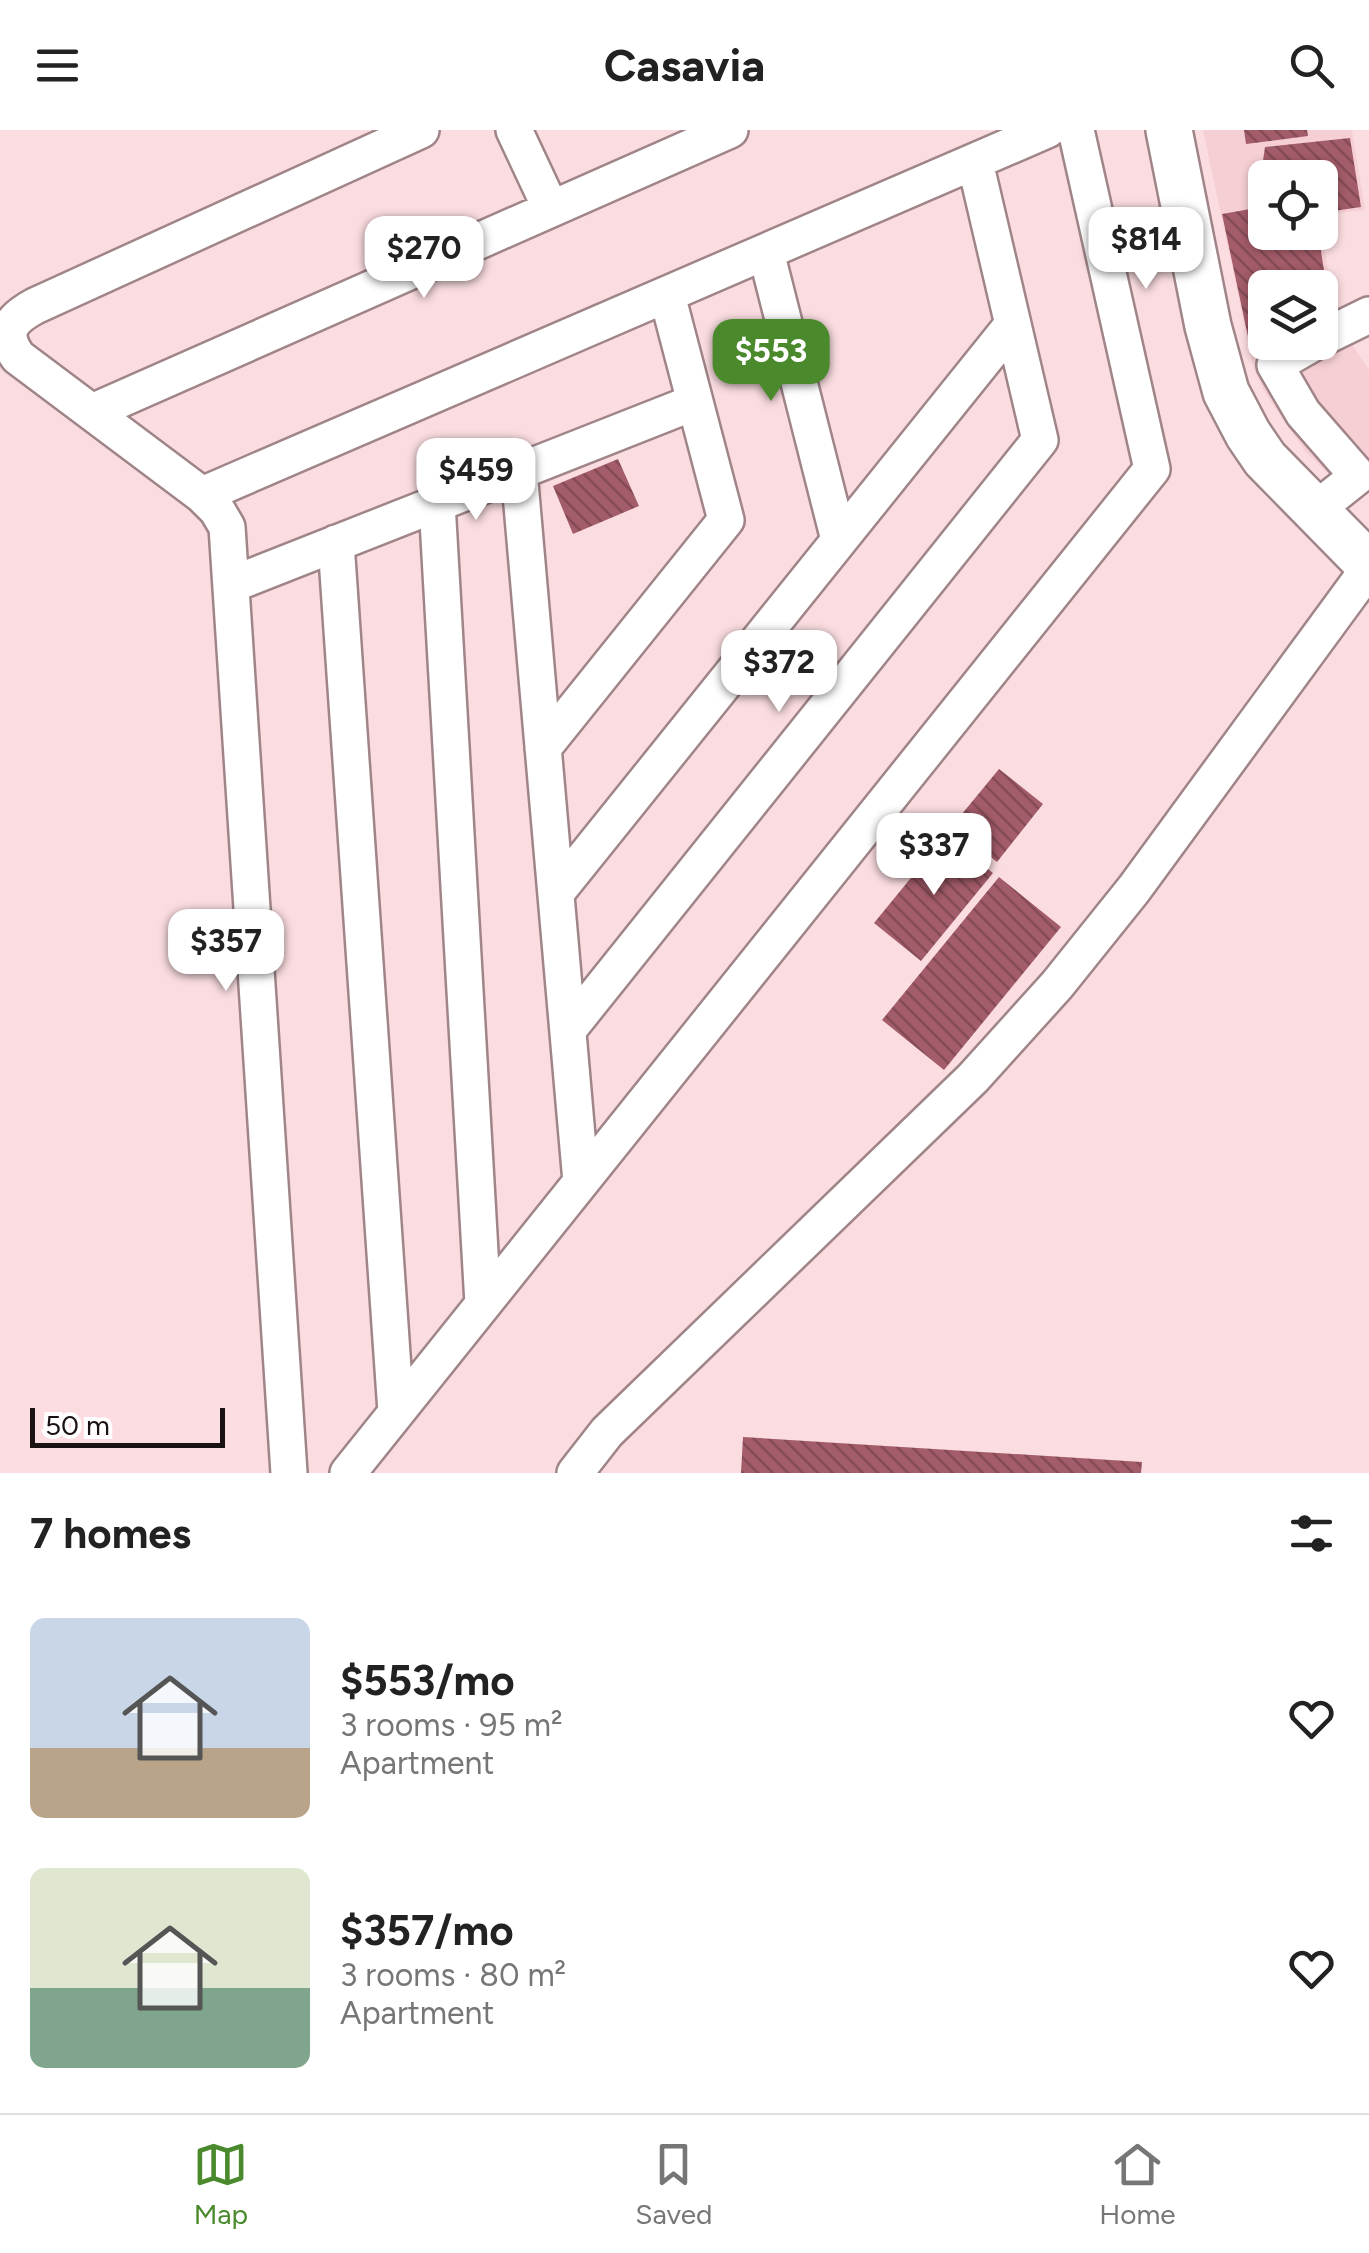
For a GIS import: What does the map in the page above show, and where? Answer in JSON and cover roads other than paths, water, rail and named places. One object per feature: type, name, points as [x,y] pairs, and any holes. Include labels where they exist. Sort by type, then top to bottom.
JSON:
[{"type":"main road","points":[[1168,130],[1208,326],[1226,392],[1265,459],[1369,567]]},
{"type":"street","points":[[289,1473],[227,527],[218,510],[202,496],[18,358],[8,340],[12,321],[36,306],[421,130]]},
{"type":"street","points":[[514,130],[551,209]]},
{"type":"street","points":[[92,412],[730,130]]},
{"type":"street","points":[[202,496],[1048,130]]},
{"type":"street","points":[[348,1473],[1152,469],[1076,130]]},
{"type":"street","points":[[568,1030],[1040,440],[974,162]]},
{"type":"street","points":[[766,252],[839,540]]},
{"type":"street","points":[[544,748],[726,520],[667,295]]},
{"type":"street","points":[[1338,330],[1369,315]]},
{"type":"street","points":[[556,893],[1012,324]]},
{"type":"street","points":[[1283,360],[1274,365],[1311,424],[1358,476],[1314,511]]},
{"type":"street","points":[[232,584],[695,402]]},
{"type":"street","points":[[519,471],[582,1182]]},
{"type":"street","points":[[437,503],[483,1304]]},
{"type":"street","points":[[336,543],[396,1412]]},
{"type":"street","points":[[574,1473],[607,1432],[973,1078],[1057,985],[1134,889],[1369,567]]}]
